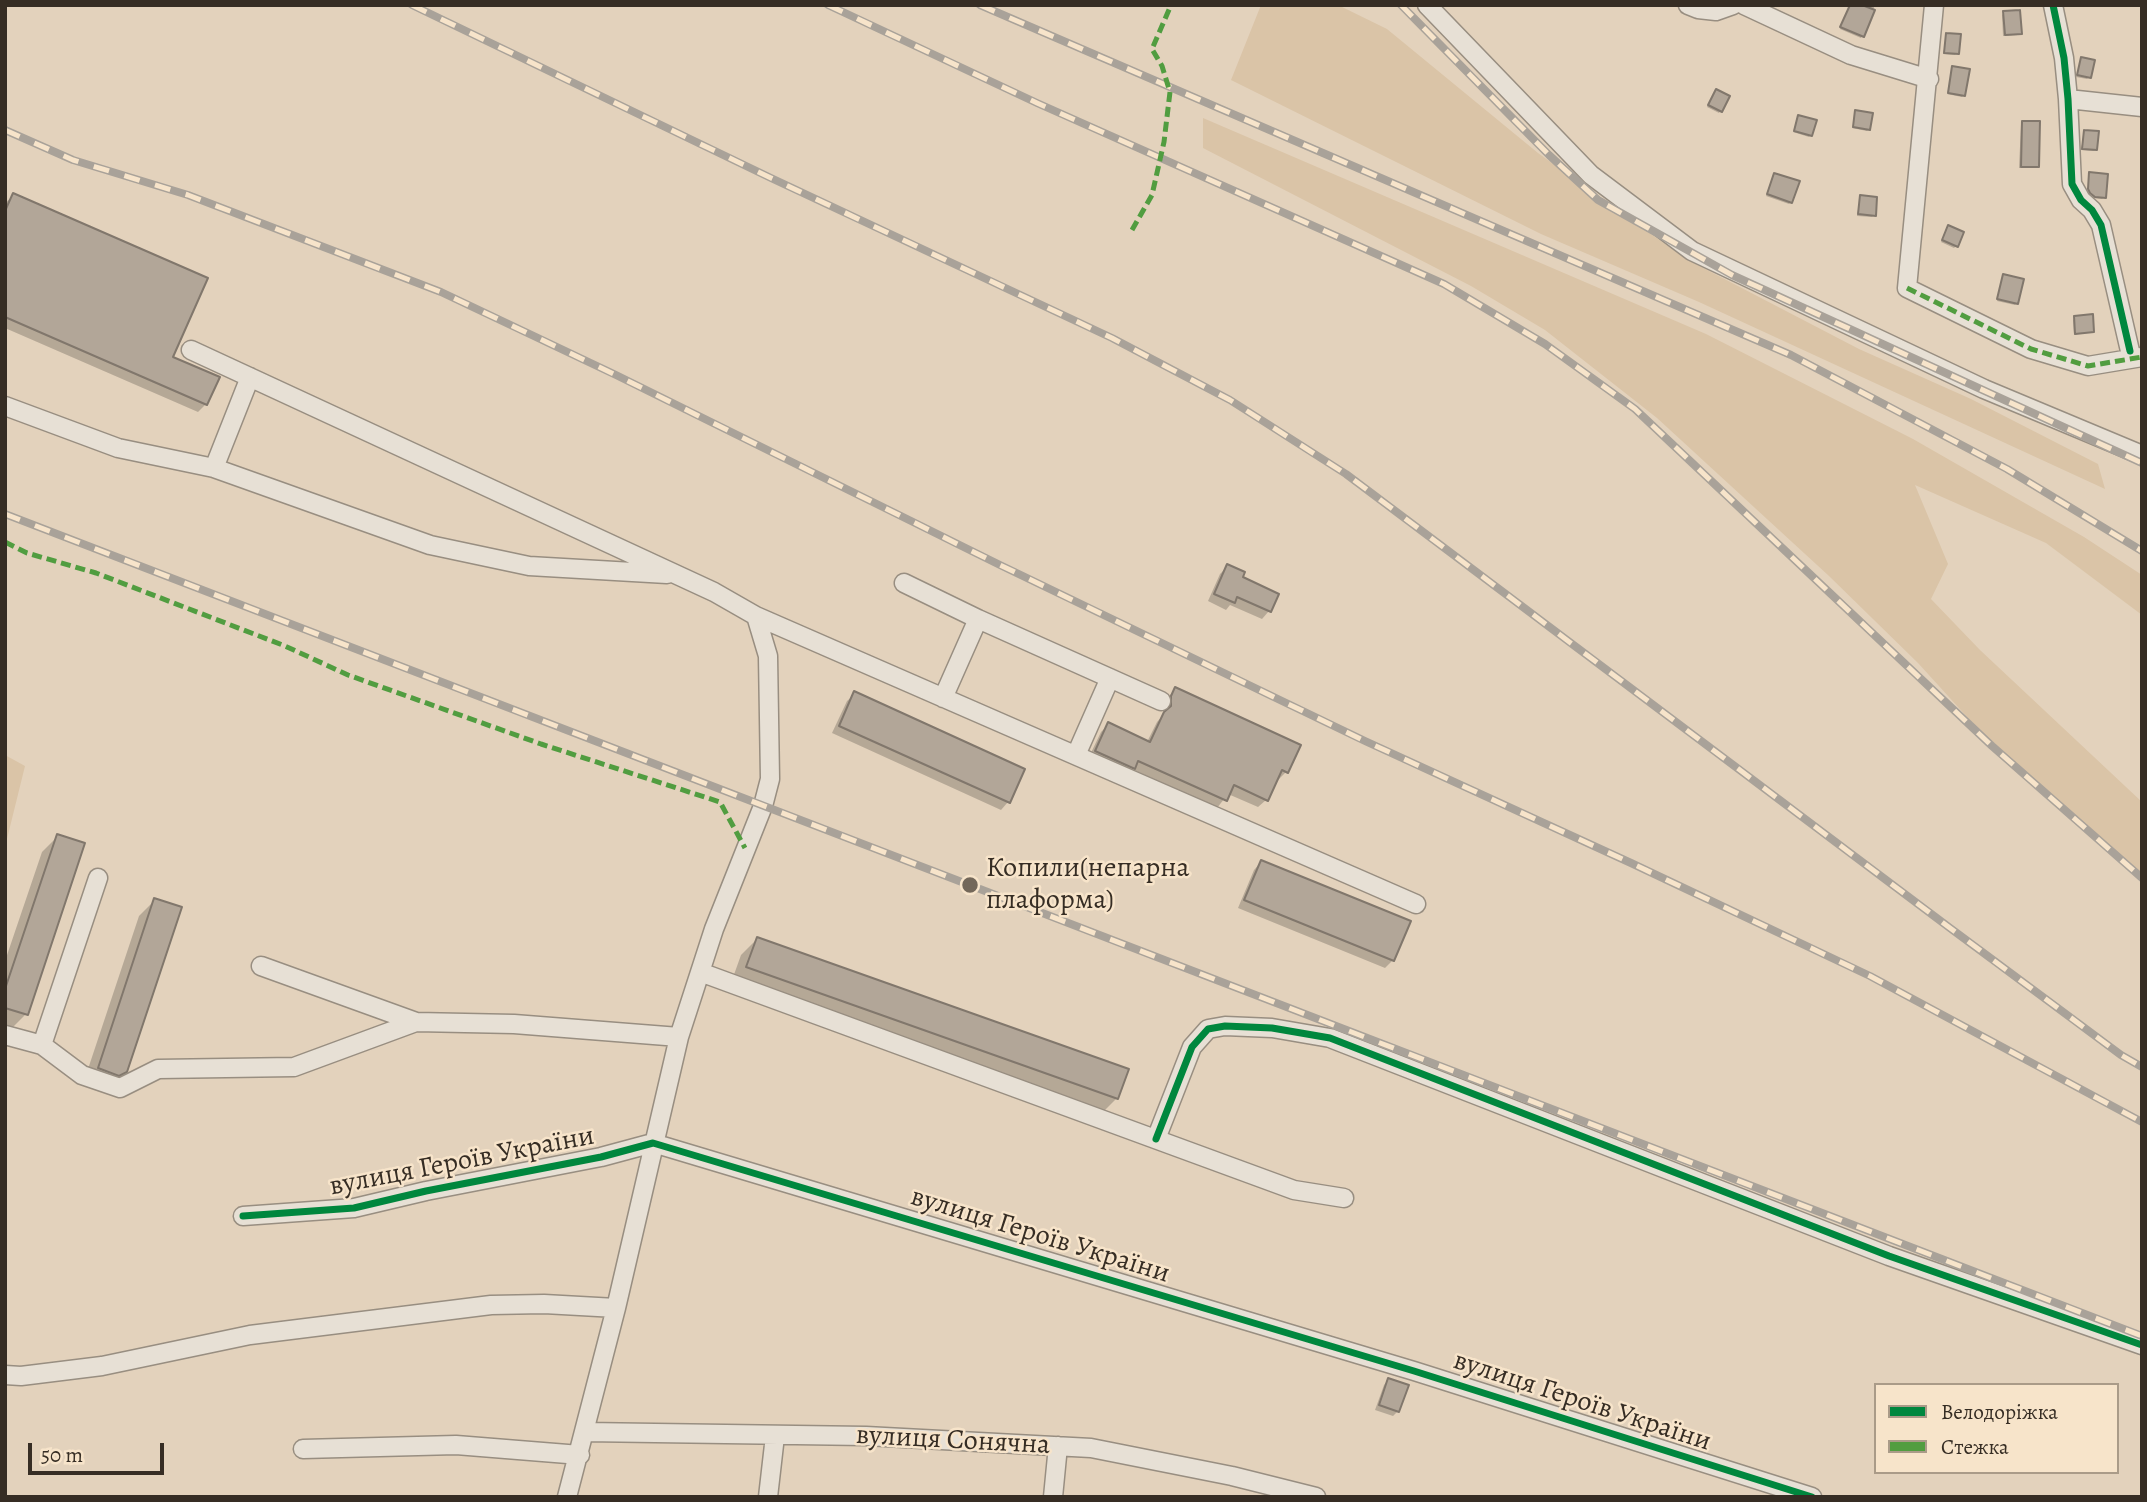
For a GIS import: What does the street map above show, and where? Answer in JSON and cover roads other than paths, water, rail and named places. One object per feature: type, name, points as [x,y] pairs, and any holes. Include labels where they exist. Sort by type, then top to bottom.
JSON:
[{"type":"street","points":[[1427,5],[1591,175],[1692,251],[1984,389],[2142,456]]},
{"type":"street","points":[[1688,5],[1716,11],[1733,5]]},
{"type":"street","points":[[1744,5],[1851,55],[1929,79]]},
{"type":"street","points":[[1934,5],[1907,288],[2031,349],[2088,366],[2136,354],[2101,225],[2072,184],[2064,58],[2053,5]]},
{"type":"street","points":[[2068,99],[2142,107]]},
{"type":"street","points":[[191,350],[714,592],[756,616],[1416,904]]},
{"type":"street","points":[[214,468],[250,377]]},
{"type":"street","points":[[5,405],[118,448],[214,468],[430,545],[529,566],[677,575]]},
{"type":"street","points":[[904,583],[1161,701]]},
{"type":"street","points":[[567,1497],[616,1308],[679,1037],[713,929],[763,806],[770,779],[768,656],[756,616]]},
{"type":"street","points":[[943,698],[978,619]]},
{"type":"street","points":[[1076,755],[1110,678]]},
{"type":"street","points":[[42,1045],[99,878]]},
{"type":"street","points":[[261,966],[416,1021],[514,1024],[679,1037]]},
{"type":"street","points":[[700,972],[1294,1190],[1344,1198]]},
{"type":"street","points":[[5,1035],[42,1045],[82,1075],[120,1088],[158,1069],[293,1067],[416,1021]]},
{"type":"street","points":[[1156,1139],[1192,1047],[1208,1029],[1272,1028],[1331,1038],[1889,1256],[2142,1345]]},
{"type":"street","name":"вулиця Героїв України","points":[[243,1216],[354,1208],[601,1157],[653,1143],[1388,1363],[1812,1497]]},
{"type":"street","points":[[5,1375],[21,1376],[102,1366],[250,1335],[491,1305],[544,1304],[616,1308]]},
{"type":"street","name":"вулиця Сонячна","points":[[585,1432],[866,1436],[1091,1448],[1233,1476],[1316,1497]]},
{"type":"street","points":[[768,1497],[775,1436]]},
{"type":"street","points":[[303,1449],[456,1445],[580,1455]]},
{"type":"street","points":[[1053,1497],[1058,1446]]},
{"type":"railway","points":[[412,5],[1112,338],[1230,400],[1346,474],[1950,928],[2121,1055],[2142,1067]]},
{"type":"railway","points":[[828,5],[1037,103],[1444,284],[1545,344],[1635,409],[1992,746],[2142,878]]},
{"type":"railway","points":[[980,5],[1791,355],[2007,469],[2142,551]]},
{"type":"railway","points":[[1401,5],[1549,155],[1598,200],[1732,275],[2142,463]]},
{"type":"railway","points":[[5,130],[73,160],[188,195],[441,292],[1365,741],[1870,976],[2142,1122]]},
{"type":"railway","points":[[5,514],[2142,1336]]},
{"type":"place","name":"Копили(непарна плаформа)","points":[[970,885]]}]
